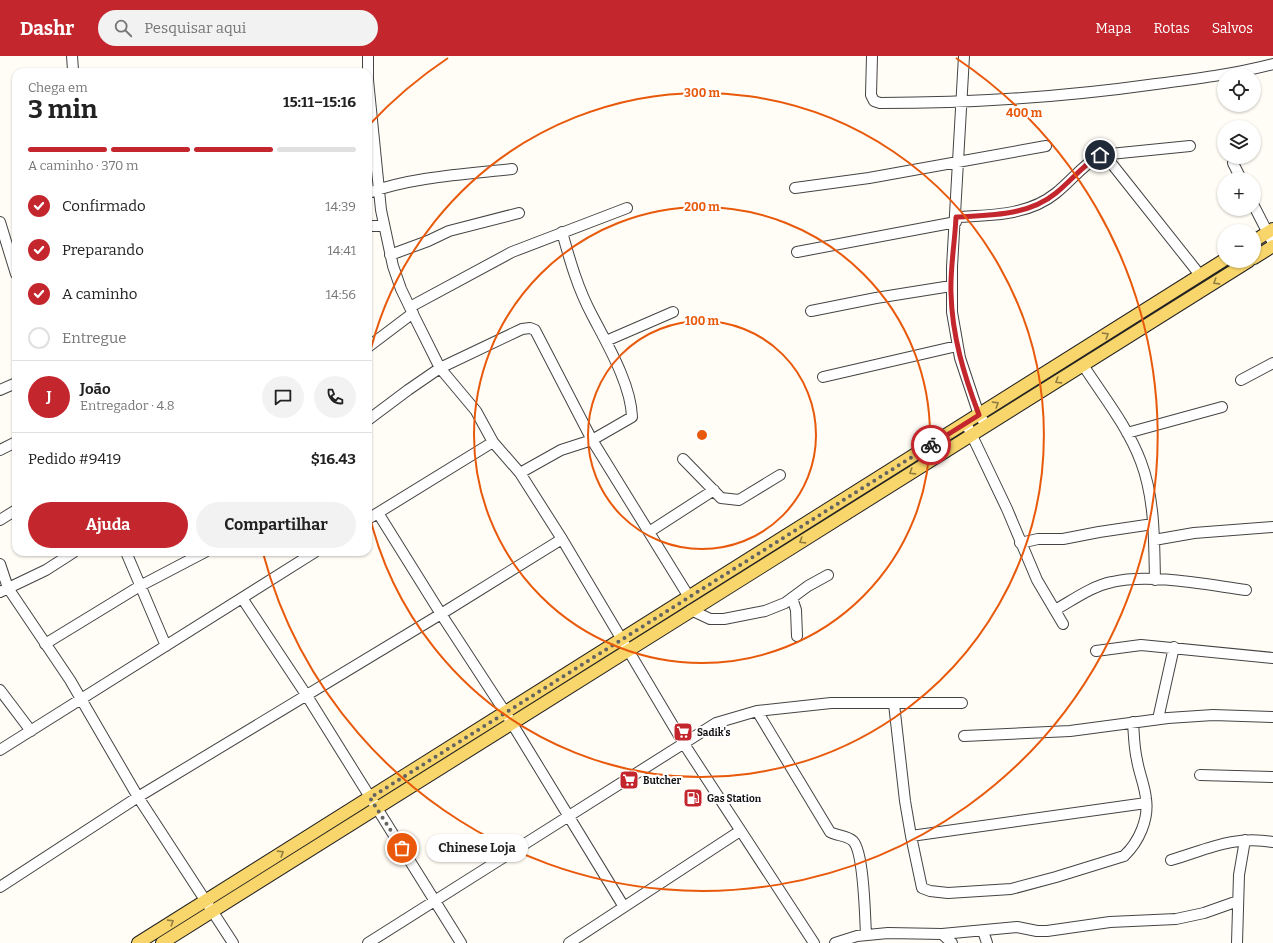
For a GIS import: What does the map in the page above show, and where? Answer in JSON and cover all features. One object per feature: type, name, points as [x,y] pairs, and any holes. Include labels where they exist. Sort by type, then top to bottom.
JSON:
[{"type":"main road","points":[[1261,240],[1272,238]]},
{"type":"main road","points":[[1261,250],[1272,238]]},
{"type":"main road","points":[[162,943],[512,723],[624,645],[689,597],[1217,264]]},
{"type":"main road","points":[[138,943],[506,712],[624,645],[691,610],[1238,268]]},
{"type":"main road","points":[[758,554],[765,564]]},
{"type":"street","points":[[72,56],[73,68]]},
{"type":"street","points":[[368,56],[368,68]]},
{"type":"street","points":[[872,56],[871,94],[874,101],[880,103],[960,103],[1097,93],[1210,78],[1273,64]]},
{"type":"street","points":[[964,56],[960,103],[956,219],[951,286],[952,312],[957,346],[969,388],[979,415],[987,426]]},
{"type":"street","points":[[795,188],[869,178],[1046,146]]},
{"type":"street","points":[[797,252],[956,219],[1027,209],[1042,203],[1056,193],[1089,161],[1104,154],[1190,146]]},
{"type":"street","points":[[1104,154],[1200,275]]},
{"type":"street","points":[[372,169],[373,191],[384,226],[390,255],[401,289],[440,368],[476,412],[493,442],[520,473],[562,539],[684,744],[814,943]]},
{"type":"street","points":[[373,191],[439,177],[512,169]]},
{"type":"street","points":[[372,344],[411,310],[512,252],[627,208]]},
{"type":"street","points":[[390,255],[448,231],[519,214]]},
{"type":"street","points":[[1260,216],[1272,238]]},
{"type":"street","points":[[0,224],[12,262]]},
{"type":"street","points":[[372,226],[384,226]]},
{"type":"street","points":[[520,473],[561,450],[592,440],[632,417],[624,386],[606,341],[578,284],[562,232]]},
{"type":"street","points":[[811,311],[876,298],[951,286]]},
{"type":"street","points":[[606,341],[673,312]]},
{"type":"street","points":[[372,417],[440,368],[522,329],[530,328],[535,330],[592,440],[689,597]]},
{"type":"street","points":[[823,377],[957,346]]},
{"type":"street","points":[[1241,380],[1273,363]]},
{"type":"street","points":[[1083,365],[1127,433],[1141,462],[1150,496],[1154,540],[1155,580]]},
{"type":"street","points":[[0,390],[12,385]]},
{"type":"street","points":[[1127,433],[1222,407]]},
{"type":"street","points":[[966,423],[1007,509],[1020,543],[1037,580],[1063,624]]},
{"type":"street","points":[[372,517],[493,442]]},
{"type":"street","points":[[0,450],[12,444]]},
{"type":"street","points":[[683,460],[721,498],[739,500],[780,475]]},
{"type":"street","points":[[649,532],[714,490]]},
{"type":"street","points":[[0,520],[12,512]]},
{"type":"street","points":[[378,513],[441,614],[506,712],[624,907]]},
{"type":"street","points":[[1020,543],[1038,539],[1063,539],[1153,524]]},
{"type":"street","points":[[1154,540],[1194,533],[1273,528]]},
{"type":"street","points":[[0,887],[138,797],[307,696],[562,539]]},
{"type":"street","points":[[4,590],[46,570],[68,556]]},
{"type":"street","points":[[128,556],[166,646]]},
{"type":"street","points":[[45,644],[140,586],[197,556]]},
{"type":"street","points":[[0,750],[81,701],[310,556]]},
{"type":"street","points":[[0,564],[4,590],[70,680],[138,797],[233,943]]},
{"type":"street","points":[[691,610],[710,619],[724,619],[766,610],[786,603],[808,586],[828,575]]},
{"type":"street","points":[[1055,610],[1099,586],[1113,581],[1155,580],[1246,590]]},
{"type":"street","points":[[242,598],[307,696],[370,798],[436,900],[461,943]]},
{"type":"street","points":[[792,598],[796,610],[797,636]]},
{"type":"street","points":[[1096,651],[1141,645],[1174,647],[1273,658]]},
{"type":"street","points":[[1158,719],[1174,647]]},
{"type":"street","points":[[0,690],[31,730]]},
{"type":"street","points":[[368,943],[716,723],[757,710],[830,703],[962,703]]},
{"type":"street","points":[[894,704],[910,836],[922,888],[926,890],[948,893],[1011,889],[1124,856],[1132,849],[1144,821],[1146,803],[1136,759],[1133,722]]},
{"type":"street","points":[[757,710],[830,832],[850,838],[854,842],[860,864],[866,935]]},
{"type":"street","points":[[964,736],[1056,732],[1158,719],[1213,715],[1273,717]]},
{"type":"street","points":[[1200,775],[1273,778]]},
{"type":"street","points":[[910,836],[1146,803]]},
{"type":"street","points":[[569,943],[740,831]]},
{"type":"street","points":[[1237,943],[1239,875],[1245,840]]},
{"type":"street","points":[[1171,860],[1230,841],[1245,840],[1273,842]]},
{"type":"street","points":[[835,943],[866,935],[942,934],[1017,927],[1037,932],[1110,922],[1176,919],[1204,913],[1238,901]]},
{"type":"street","points":[[983,931],[986,943]]},
{"type":"street","points":[[942,934],[952,943]]},
{"type":"way so far","points":[[402,848],[370,798],[931,445]]},
{"type":"place","name":"Sadik's","points":[[683,732]]},
{"type":"place","name":"Butcher","points":[[629,780]]},
{"type":"place","name":"Gas Station","points":[[693,798]]},
{"type":"place","name":"Chinese Loja","points":[[402,848]]},
{"type":"route","points":[[931,445],[979,415],[960,358],[955,337],[952,312],[952,267],[956,217],[1000,214],[1027,209],[1042,203],[1056,193],[1089,161],[1100,155]]}]
